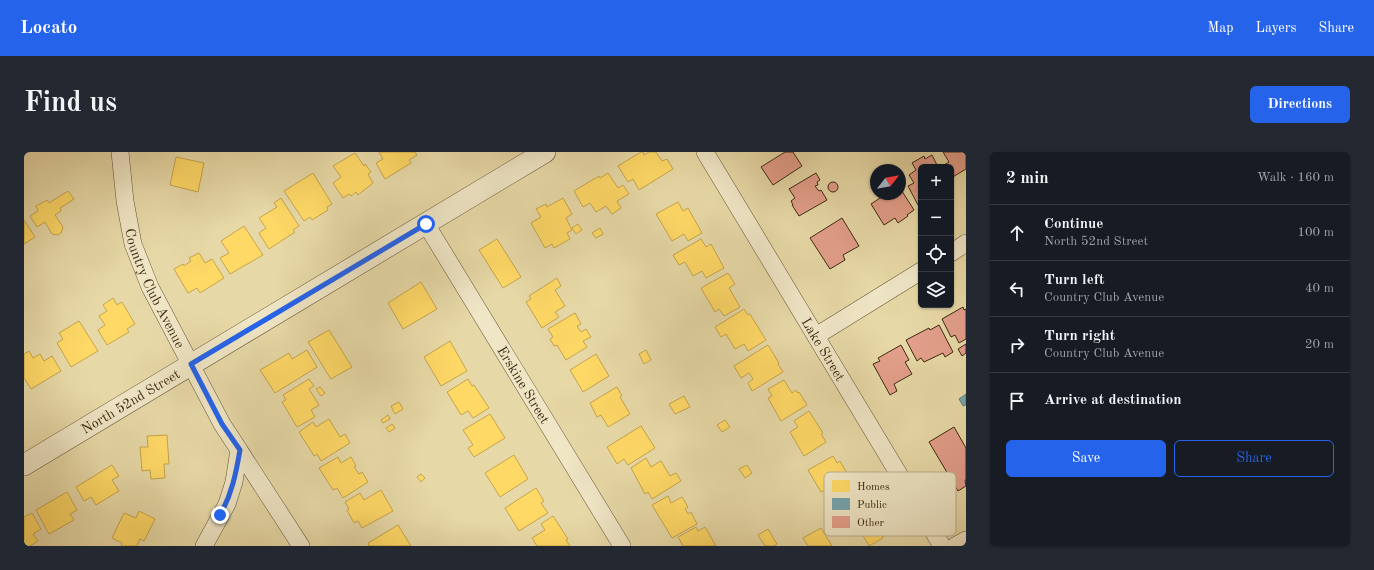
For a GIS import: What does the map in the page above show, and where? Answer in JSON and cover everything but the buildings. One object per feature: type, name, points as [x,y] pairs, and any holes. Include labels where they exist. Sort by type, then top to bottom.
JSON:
[{"type":"street","name":"Country Club Avenue","points":[[120,152],[125,201],[133,244],[150,287],[222,424],[301,546]]},
{"type":"street","name":"North 52nd Street","points":[[24,465],[545,152]]},
{"type":"street","name":"Lake Street","points":[[705,152],[898,472]]},
{"type":"street","name":"Erskine Street","points":[[426,224],[622,546]]},
{"type":"street","points":[[954,250],[966,244]]},
{"type":"street","points":[[816,336],[919,272]]},
{"type":"street","points":[[204,546],[227,504],[234,482],[240,450]]},
{"type":"street","name":"Lake Street","points":[[936,536],[942,546]]},
{"type":"street","points":[[955,546],[966,540]]},
{"type":"route","points":[[220,515],[227,504],[234,482],[240,450],[222,424],[191,364],[426,224]]}]
